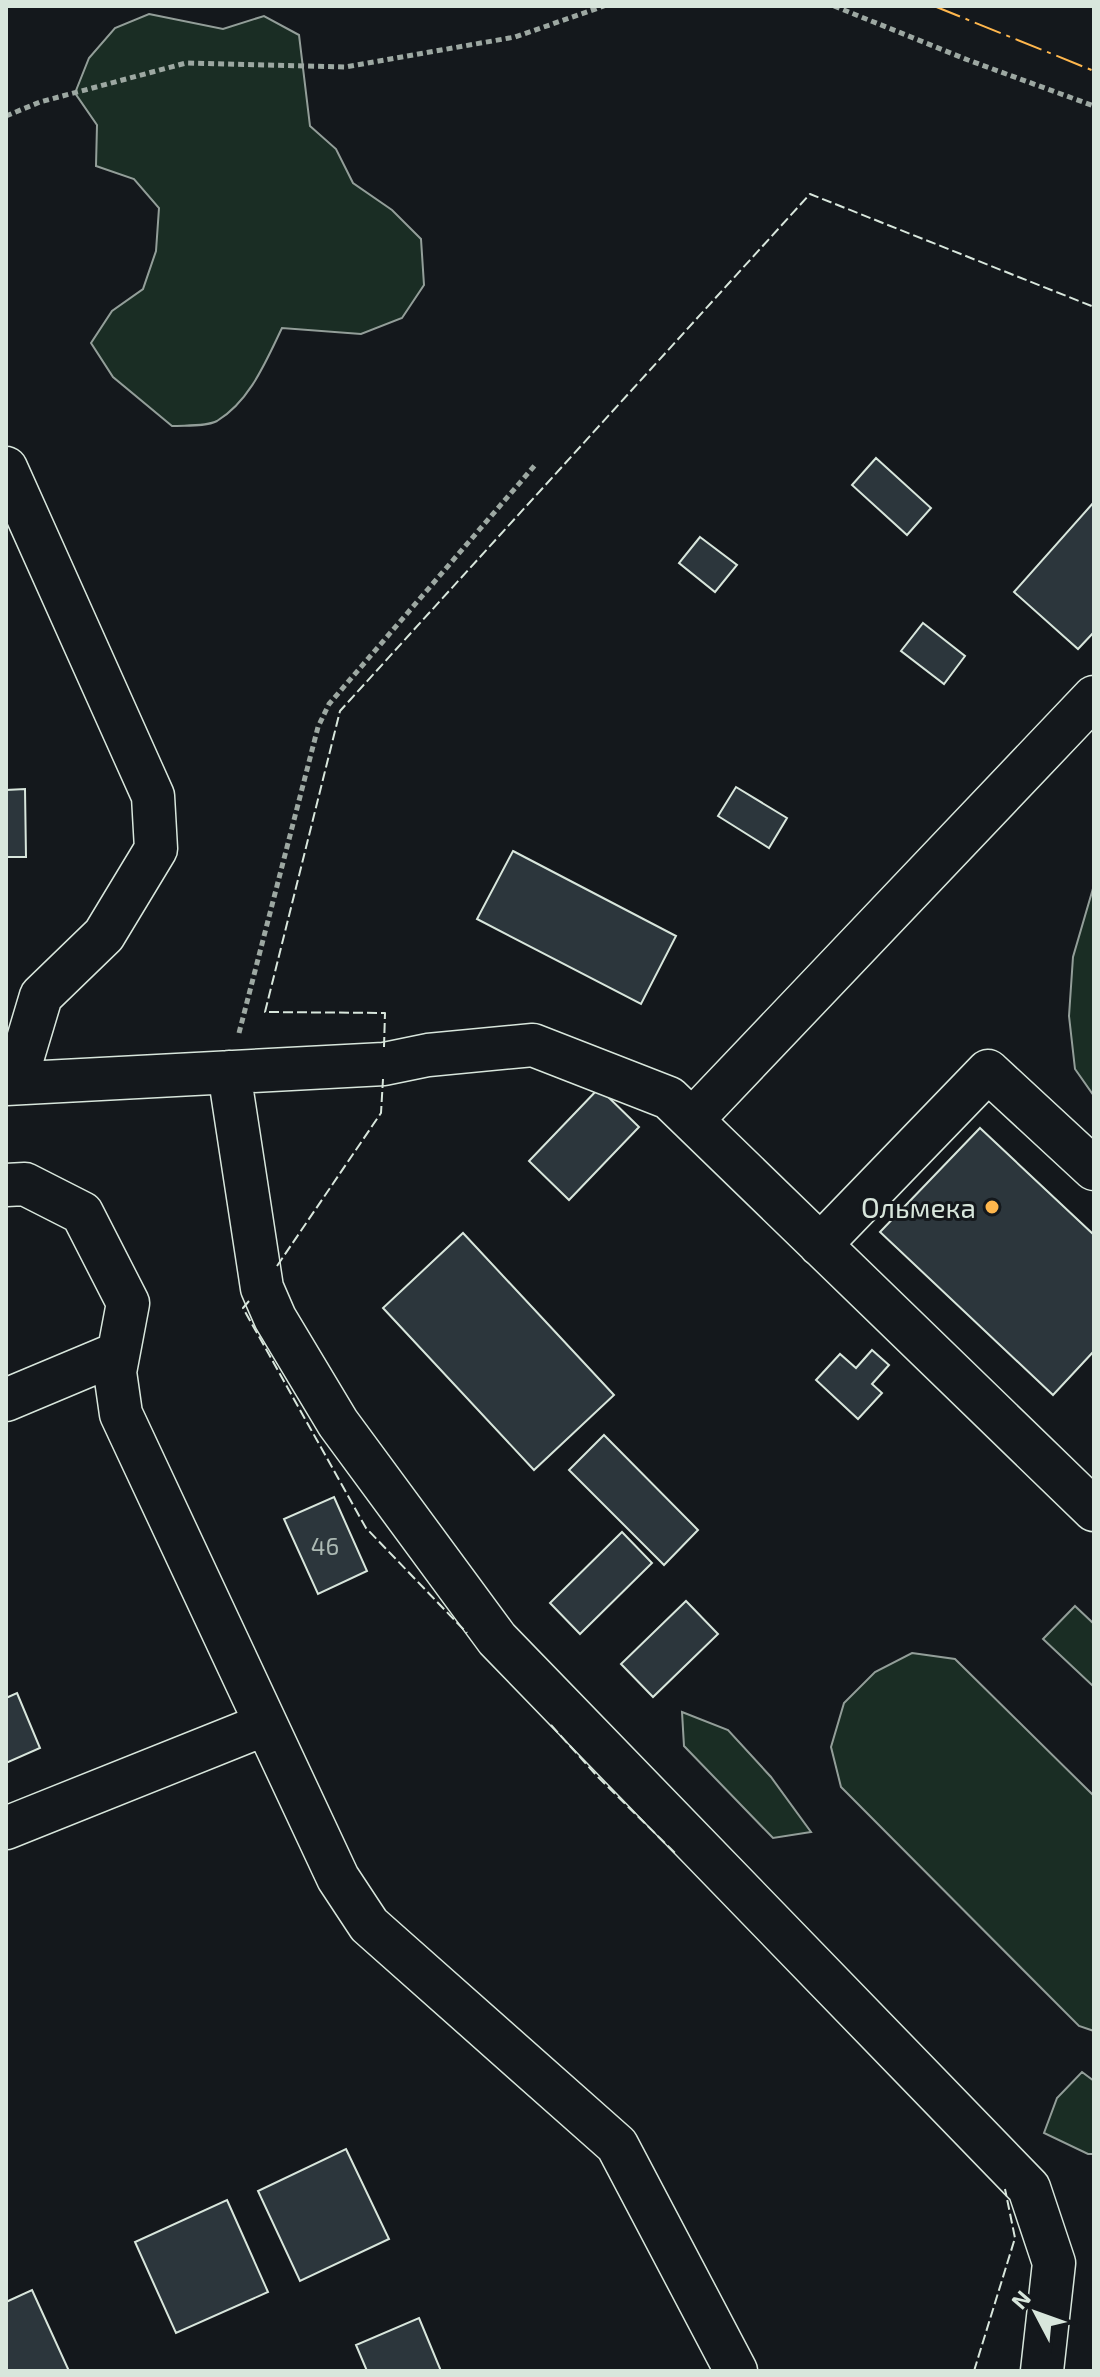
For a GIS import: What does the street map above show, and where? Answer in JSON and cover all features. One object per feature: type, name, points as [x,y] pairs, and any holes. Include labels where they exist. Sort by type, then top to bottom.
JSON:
[{"type":"street","points":[[6,468],[153,796],[156,849],[104,935],[41,996],[10,1084],[384,1064],[428,1055],[533,1045],[669,1098],[1094,1510]]},
{"type":"street","points":[[692,1120],[1094,697]]},
{"type":"street","points":[[820,1245],[988,1071],[1094,1169]]},
{"type":"street","points":[[229,1072],[262,1288],[275,1318],[338,1423],[497,1639],[1029,2188],[1054,2263],[1042,2371]]},
{"type":"street","points":[[6,1185],[25,1184],[82,1213],[128,1303],[115,1372],[121,1414],[338,1878],[369,1925],[617,2145],[722,2367]]},
{"type":"street","points":[[6,1400],[118,1353]]},
{"type":"street","points":[[6,1828],[266,1724]]},
{"type":"path","points":[[6,116],[40,102],[186,63],[345,67],[515,37],[604,6]]},
{"type":"path","points":[[834,6],[1094,106]]},
{"type":"path","points":[[229,1072],[318,727],[329,704],[536,464]]},
{"type":"green space","points":[[149,14],[223,29],[264,16],[299,35],[310,126],[336,149],[353,183],[392,210],[421,239],[424,285],[402,318],[361,334],[282,328],[256,379],[239,403],[217,421],[201,425],[172,426],[113,377],[91,343],[112,311],[143,289],[156,251],[159,208],[134,179],[96,166],[97,125],[75,93],[89,58],[115,28]]},
{"type":"green space","points":[[1094,885],[1094,1096],[1075,1069],[1069,1016],[1073,957]]},
{"type":"green space","points":[[1075,1606],[1094,1624],[1094,1687],[1043,1639]]},
{"type":"green space","points":[[912,1653],[955,1659],[1094,1796],[1094,2031],[1079,2026],[841,1787],[831,1747],[844,1703],[875,1672]]},
{"type":"green space","points":[[682,1712],[728,1730],[771,1777],[811,1832],[773,1838],[684,1746]]},
{"type":"green space","points":[[1082,2072],[1094,2081],[1094,2154],[1044,2133],[1057,2098]]},
{"type":"building","points":[[876,458],[931,508],[907,535],[852,485]]},
{"type":"building","points":[[1094,502],[1094,632],[1078,649],[1014,592]]},
{"type":"building","points":[[700,537],[737,565],[715,592],[679,563]]},
{"type":"building","points":[[923,623],[965,656],[944,684],[901,651]]},
{"type":"building","points":[[736,787],[787,818],[769,848],[718,816]]},
{"type":"building","points":[[25,789],[26,857],[6,857],[6,790]]},
{"type":"building","points":[[513,851],[676,936],[641,1004],[477,919]]},
{"type":"building","points":[[599,1088],[639,1127],[569,1200],[529,1161]]},
{"type":"building","points":[[980,1128],[1094,1235],[1094,1351],[1053,1395],[880,1232]]},
{"type":"building","points":[[463,1233],[614,1395],[534,1470],[383,1308]]},
{"type":"building","points":[[872,1350],[889,1365],[872,1384],[882,1393],[858,1419],[816,1380],[840,1354],[856,1368]]},
{"type":"building","points":[[604,1435],[698,1530],[664,1565],[569,1470]]},
{"type":"building","points":[[334,1497],[367,1571],[318,1594],[284,1519]]},
{"type":"building","points":[[622,1532],[652,1563],[580,1634],[550,1603]]},
{"type":"building","points":[[686,1601],[718,1634],[653,1697],[621,1664]]},
{"type":"building","points":[[17,1693],[40,1748],[6,1763],[6,1698]]},
{"type":"building","points":[[346,2149],[389,2239],[300,2281],[258,2191]]},
{"type":"building","points":[[227,2200],[268,2292],[176,2333],[135,2242]]},
{"type":"building","points":[[32,2290],[69,2371],[6,2371],[6,2302]]},
{"type":"building","points":[[419,2318],[441,2371],[367,2371],[356,2345]]},
{"type":"fence","points":[[384,1047],[385,1013],[265,1012],[340,711],[810,194],[1094,307]]},
{"type":"fence","points":[[277,1266],[381,1113],[383,1079]]},
{"type":"fence","points":[[249,1301],[243,1308],[366,1528],[467,1633]]},
{"type":"fence","points":[[551,1725],[598,1777],[676,1854]]},
{"type":"fence","points":[[974,2371],[1015,2238],[1005,2189]]},
{"type":"power","points":[[934,6],[1094,71]]},
{"type":"place","name":"Ольмека","points":[[992,1207]]}]
